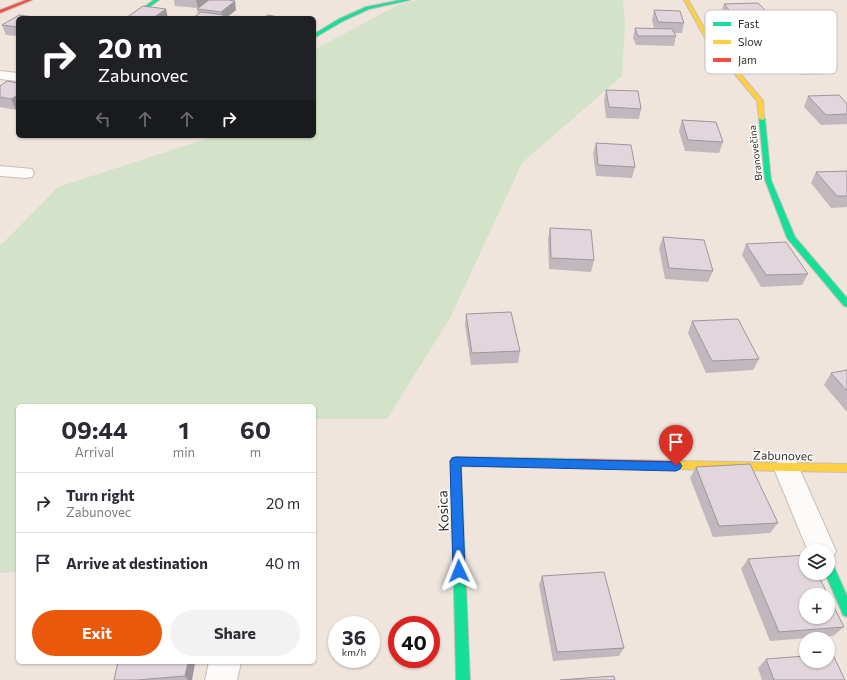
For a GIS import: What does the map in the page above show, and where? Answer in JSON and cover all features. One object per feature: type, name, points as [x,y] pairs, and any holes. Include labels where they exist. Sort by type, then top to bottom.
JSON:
[{"type":"street","points":[[0,12],[30,0]]},
{"type":"street","points":[[134,16],[157,0]]},
{"type":"street","points":[[316,35],[341,20],[368,8],[408,0]]},
{"type":"street","name":"Branovečina","points":[[686,0],[705,33]]},
{"type":"street","name":"Branovečina","points":[[738,74],[760,101],[768,180],[791,238],[847,304]]},
{"type":"street","points":[[0,75],[16,77]]},
{"type":"street","points":[[0,171],[26,173]]},
{"type":"street","name":"Zabunovec","points":[[456,461],[847,468]]},
{"type":"street","name":"Kosica","points":[[456,461],[463,680]]},
{"type":"street","points":[[787,468],[819,544]]},
{"type":"street","points":[[834,580],[847,611]]},
{"type":"street","points":[[221,680],[225,664]]},
{"type":"green space","points":[[417,0],[623,0],[625,25],[622,76],[522,163],[450,318],[387,419],[316,419],[316,404],[16,404],[16,572],[0,573],[0,244],[2,244],[58,187],[209,138],[316,138],[316,49],[398,5]]},
{"type":"building","points":[[209,0],[235,1],[221,12],[197,9]]},
{"type":"building","points":[[758,3],[765,10],[729,10],[724,4]]},
{"type":"building","points":[[143,6],[166,9],[156,16],[129,16]]},
{"type":"building","points":[[654,10],[680,11],[684,23],[658,22]]},
{"type":"building","points":[[201,12],[224,15],[223,16],[196,16]]},
{"type":"building","points":[[16,17],[16,27],[2,25]]},
{"type":"building","points":[[635,28],[672,29],[676,36],[638,36]]},
{"type":"building","points":[[7,81],[16,83],[16,96],[11,99],[0,97],[0,86]]},
{"type":"building","points":[[606,90],[638,91],[641,109],[609,107]]},
{"type":"building","points":[[839,95],[847,104],[847,114],[826,115],[808,96]]},
{"type":"building","points":[[682,120],[716,122],[723,142],[688,140]]},
{"type":"building","points":[[596,143],[631,145],[635,167],[598,165]]},
{"type":"building","points":[[847,171],[847,196],[837,196],[816,172]]},
{"type":"building","points":[[550,228],[591,230],[594,260],[551,258]]},
{"type":"building","points":[[663,237],[704,240],[713,271],[669,268]]},
{"type":"building","points":[[786,242],[808,274],[766,275],[746,244]]},
{"type":"building","points":[[511,312],[520,351],[472,353],[466,314]]},
{"type":"building","points":[[738,319],[759,359],[712,361],[692,321]]},
{"type":"building","points":[[847,370],[847,391],[831,373]]},
{"type":"building","points":[[750,464],[778,523],[719,526],[696,467]]},
{"type":"building","points":[[799,555],[799,580],[820,580],[824,588],[799,588],[799,624],[835,624],[835,609],[844,627],[779,632],[748,559]]},
{"type":"building","points":[[604,572],[624,648],[557,652],[542,576]]},
{"type":"building","points":[[799,657],[799,668],[835,668],[835,659],[845,680],[774,680],[766,659]]},
{"type":"building","points":[[118,664],[188,664],[185,676],[137,680],[114,680]]},
{"type":"building","points":[[614,676],[615,680],[560,680]]},
{"type":"traffic: fast","points":[[134,16],[157,0]]},
{"type":"traffic: fast","points":[[316,35],[341,20],[368,8],[408,0]]},
{"type":"traffic: fast","points":[[762,119],[768,180],[791,238],[847,304]]},
{"type":"traffic: fast","points":[[463,680],[456,461],[579,463]]},
{"type":"traffic: fast","points":[[834,580],[847,611]]},
{"type":"traffic: slow","points":[[686,0],[705,33]]},
{"type":"traffic: slow","points":[[738,74],[760,101],[762,119]]},
{"type":"traffic: slow","points":[[673,465],[847,468]]},
{"type":"traffic: jam","points":[[0,12],[30,0]]},
{"type":"traffic: jam","points":[[579,463],[673,465]]},
{"type":"route","points":[[459,571],[456,461],[676,466]]}]
